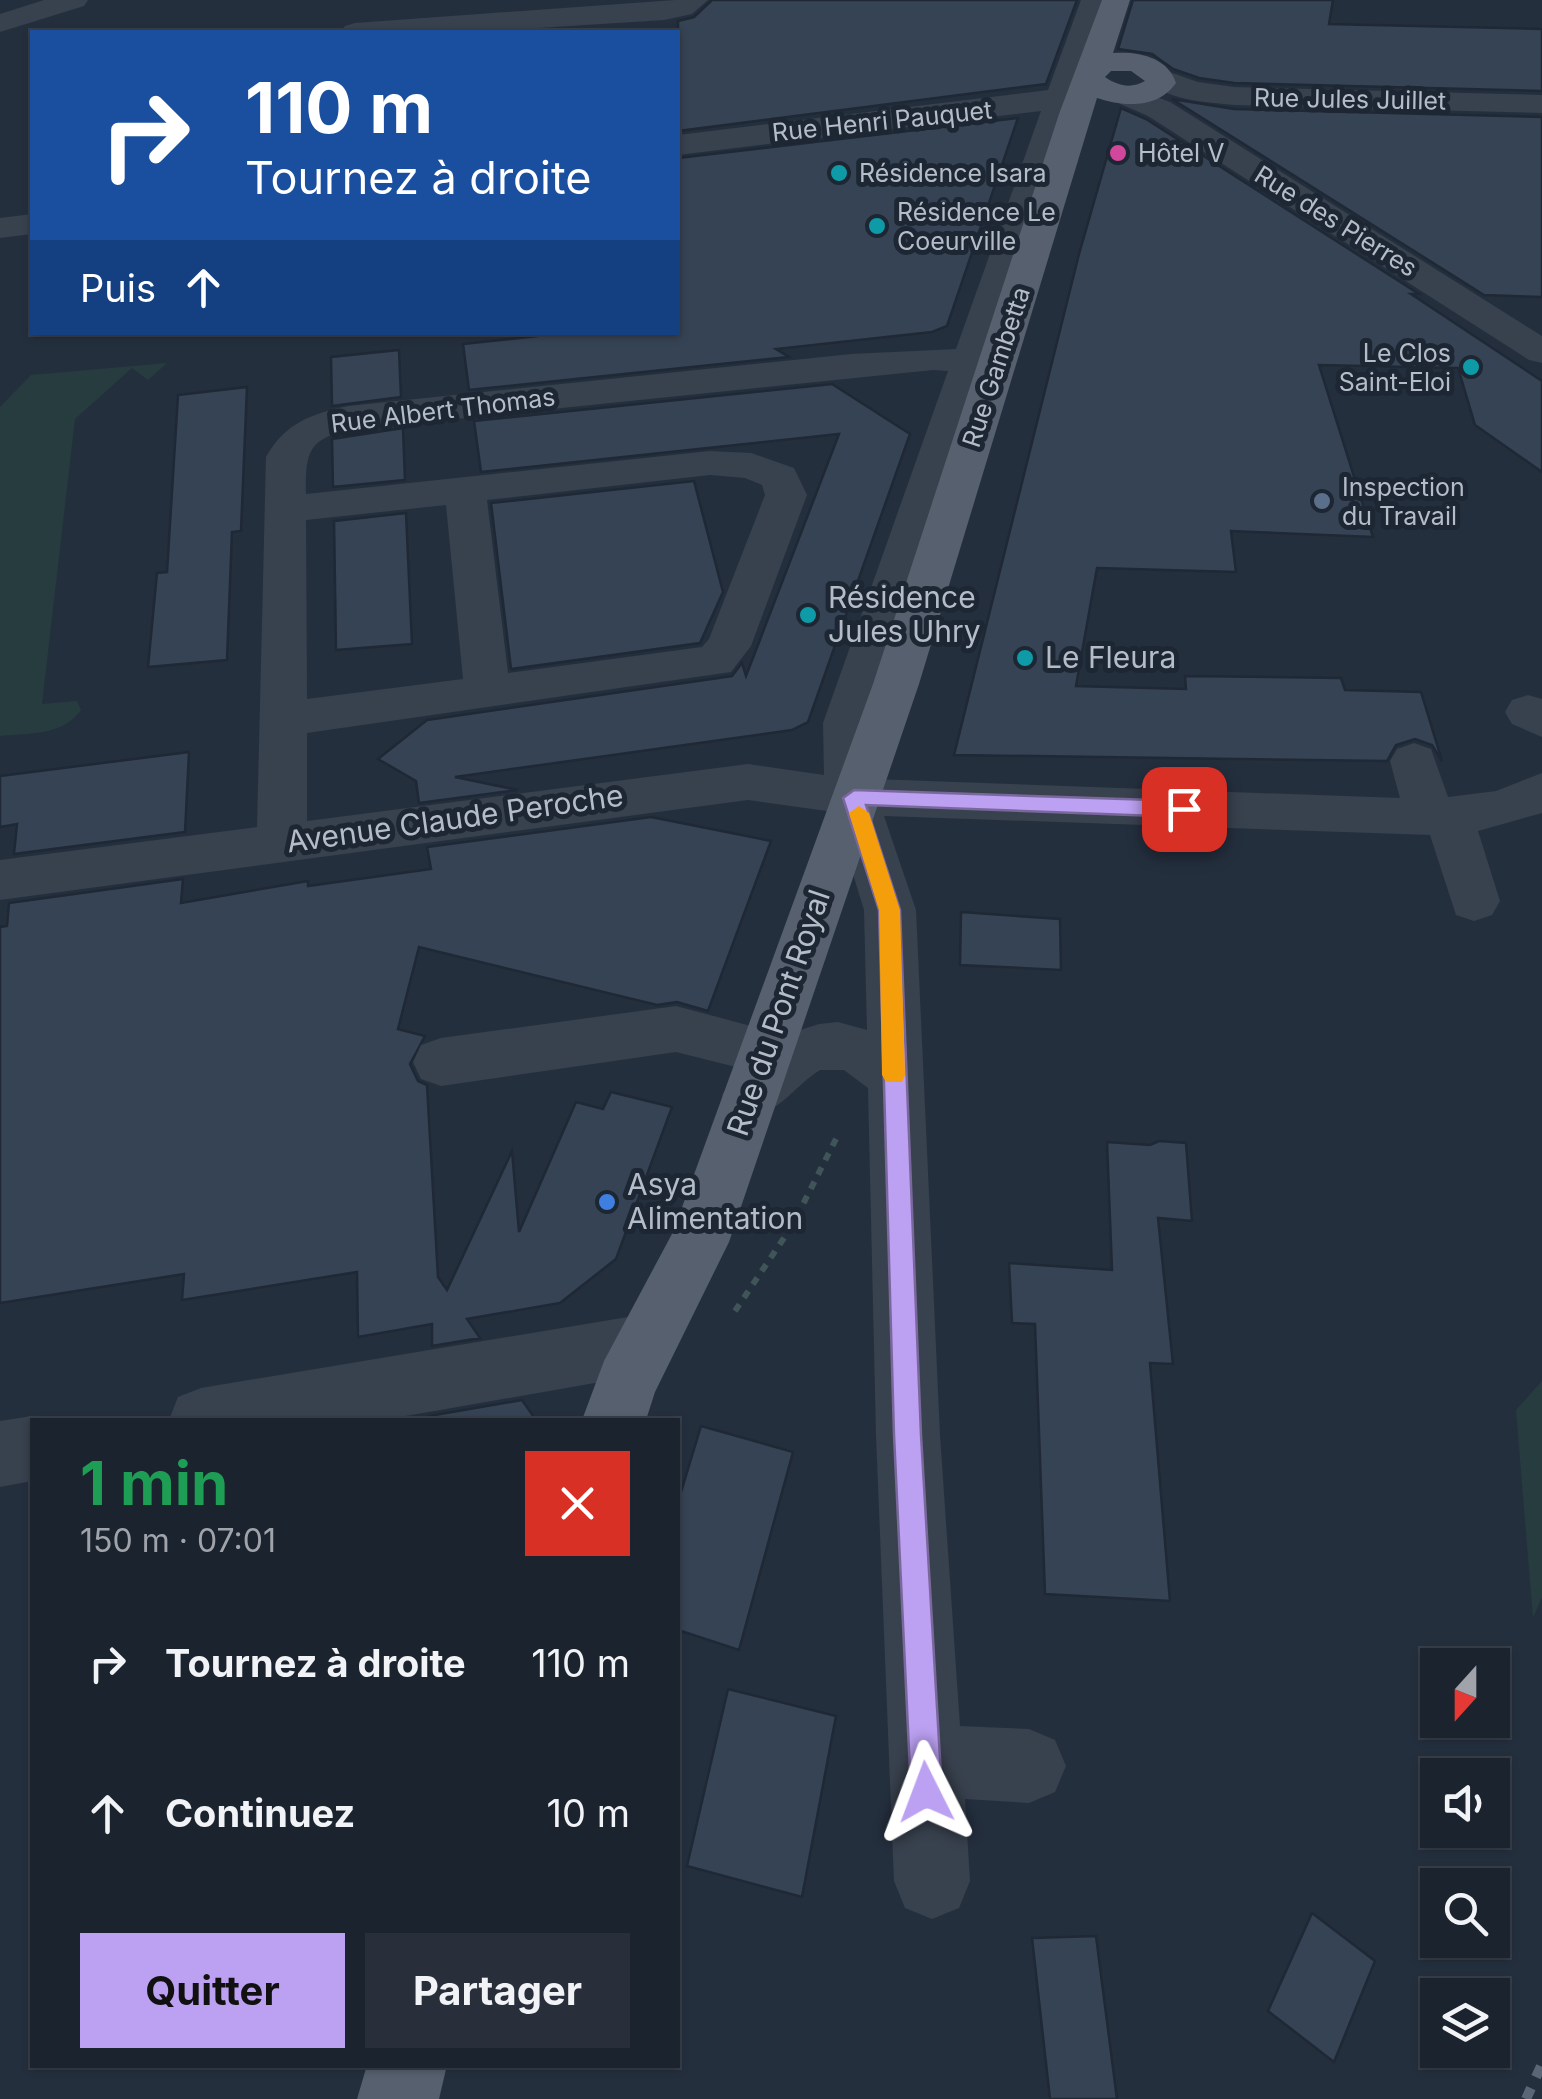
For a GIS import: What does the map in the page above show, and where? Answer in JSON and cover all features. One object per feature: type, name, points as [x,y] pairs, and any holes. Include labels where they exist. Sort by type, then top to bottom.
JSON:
[{"type":"main road","points":[[1092,94],[1151,91],[1160,86],[1116,40],[1107,5]]},
{"type":"main road","points":[[1092,94],[1107,5]]},
{"type":"main road","points":[[1092,94],[1109,62],[1148,71]]},
{"type":"main road","name":"Rue Gambetta","points":[[924,598],[984,362]]},
{"type":"main road","name":"Rue du Pont Royal","points":[[615,1418],[646,1344],[699,1242],[758,1073],[882,799],[924,598]]},
{"type":"main road","points":[[398,2099],[406,2068]]},
{"type":"street","points":[[0,24],[74,0]]},
{"type":"street","points":[[413,30],[559,25],[682,8],[694,0]]},
{"type":"street","points":[[932,1882],[882,799],[846,764],[846,723],[1092,94],[1107,5]]},
{"type":"street","name":"Rue Jules Juillet","points":[[1148,71],[1192,90],[1234,96],[1542,104]]},
{"type":"street","name":"Rue Henri Pauquet","points":[[680,145],[1092,94]]},
{"type":"street","name":"Rue des Pierres","points":[[1092,94],[1159,108],[1542,352]]},
{"type":"street","points":[[0,228],[30,224]]},
{"type":"street","name":"Rue Albert Thomas","points":[[282,842],[286,457],[291,446],[313,427],[328,422],[851,365],[984,362]]},
{"type":"street","points":[[284,719],[715,661],[730,646],[786,495],[780,477],[731,464],[286,509]]},
{"type":"street","points":[[465,490],[487,690]]},
{"type":"street","points":[[1414,761],[1474,901]]},
{"type":"street","name":"Avenue Claude Peroche","points":[[0,880],[720,784],[776,783],[882,799],[1439,816],[1515,805],[1542,791]]},
{"type":"street","points":[[442,1062],[676,1029],[758,1073],[828,1046],[868,1052],[894,1077]]},
{"type":"street","points":[[213,1418],[646,1344]]},
{"type":"street","points":[[0,1454],[30,1449]]},
{"type":"street","points":[[925,1762],[1030,1766]]},
{"type":"path","points":[[726,1322],[769,1264],[800,1211],[822,1158],[844,1126],[894,1077]]},
{"type":"green space","points":[[167,363],[148,380],[132,368],[75,419],[42,704],[77,701],[81,710],[55,729],[0,736],[0,407],[31,375]]},
{"type":"green space","points":[[1542,1381],[1542,1597],[1533,1618],[1516,1410]]},
{"type":"building","points":[[712,0],[1077,0],[1046,84],[680,131],[678,21],[694,17]]},
{"type":"building","points":[[1133,0],[1333,0],[1329,24],[1542,29],[1542,91],[1234,83],[1199,78],[1173,69],[1152,54],[1118,49]]},
{"type":"building","points":[[1172,99],[1234,109],[1542,117],[1542,297],[1484,295]]},
{"type":"building","points":[[1121,108],[1146,119],[1419,294],[1411,294],[1542,381],[1542,472],[1475,425],[1458,368],[1319,365],[1373,537],[1231,531],[1236,572],[1097,568],[1076,686],[1186,689],[1185,676],[1341,678],[1345,690],[1421,692],[1442,761],[1432,745],[1415,739],[1396,745],[1387,761],[954,755],[1079,254]]},
{"type":"building","points":[[1018,118],[947,326],[932,332],[776,349],[789,357],[469,390],[463,344],[546,335],[680,335],[680,158]]},
{"type":"building","points":[[399,350],[401,397],[332,406],[331,357]]},
{"type":"building","name":"Résidence Jules Uhry","points":[[832,384],[910,434],[808,722],[792,730],[455,777],[518,790],[419,803],[416,781],[378,759],[427,720],[732,676],[742,663],[746,676],[839,434],[481,472],[474,421]]},
{"type":"building","points":[[247,387],[241,531],[232,532],[227,660],[148,667],[157,573],[167,572],[178,395]]},
{"type":"building","points":[[403,428],[405,480],[333,487],[332,439]]},
{"type":"building","points":[[694,481],[723,592],[700,643],[511,669],[491,503]]},
{"type":"building","points":[[406,513],[412,644],[336,650],[334,521]]},
{"type":"building","points":[[189,752],[185,832],[14,854],[17,824],[0,827],[0,776]]},
{"type":"building","points":[[651,817],[771,841],[708,1011],[677,1002],[657,1005],[419,947],[398,1029],[425,1036],[410,1064],[418,1081],[427,1085],[438,1277],[447,1290],[512,1151],[519,1232],[576,1102],[603,1109],[611,1092],[672,1107],[616,1259],[560,1303],[467,1319],[480,1338],[432,1346],[432,1324],[358,1337],[357,1272],[182,1300],[184,1274],[0,1303],[0,927],[7,926],[9,903],[183,879],[181,903],[308,881],[308,886],[431,869],[427,847]]},
{"type":"building","points":[[961,912],[1060,919],[1061,970],[960,965]]},
{"type":"building","points":[[1159,1141],[1186,1143],[1192,1221],[1158,1218],[1173,1364],[1150,1363],[1170,1601],[1045,1594],[1035,1324],[1012,1323],[1009,1263],[1112,1270],[1107,1142],[1150,1145]]},
{"type":"building","points":[[522,1400],[535,1418],[429,1418]]},
{"type":"building","points":[[701,1426],[793,1452],[739,1650],[680,1631],[680,1495]]},
{"type":"building","points":[[728,1689],[836,1716],[802,1897],[687,1866]]},
{"type":"building","points":[[1312,1913],[1375,1961],[1334,2062],[1268,2011]]},
{"type":"building","points":[[1096,1936],[1117,2099],[1050,2099],[1032,1938]]},
{"type":"railway","points":[[1526,2099],[1542,2064]]},
{"type":"slow traffic","points":[[859,813],[890,910],[894,1075]]},
{"type":"place","name":"Hôtel V","points":[[1118,153]]},
{"type":"place","name":"Résidence Isara","points":[[839,173]]},
{"type":"place","name":"Résidence Le Coeurville","points":[[877,226]]},
{"type":"place","name":"Le Clos Saint-Eloi","points":[[1471,367]]},
{"type":"place","name":"Inspection du Travail","points":[[1322,501]]},
{"type":"place","name":"Résidence Jules Uhry","points":[[808,615]]},
{"type":"place","name":"Le Fleura","points":[[1025,658]]},
{"type":"place","name":"Asya Alimentation","points":[[607,1202]]},
{"type":"route","points":[[926,1792],[894,1107],[890,910],[854,798],[1184,809]]}]
